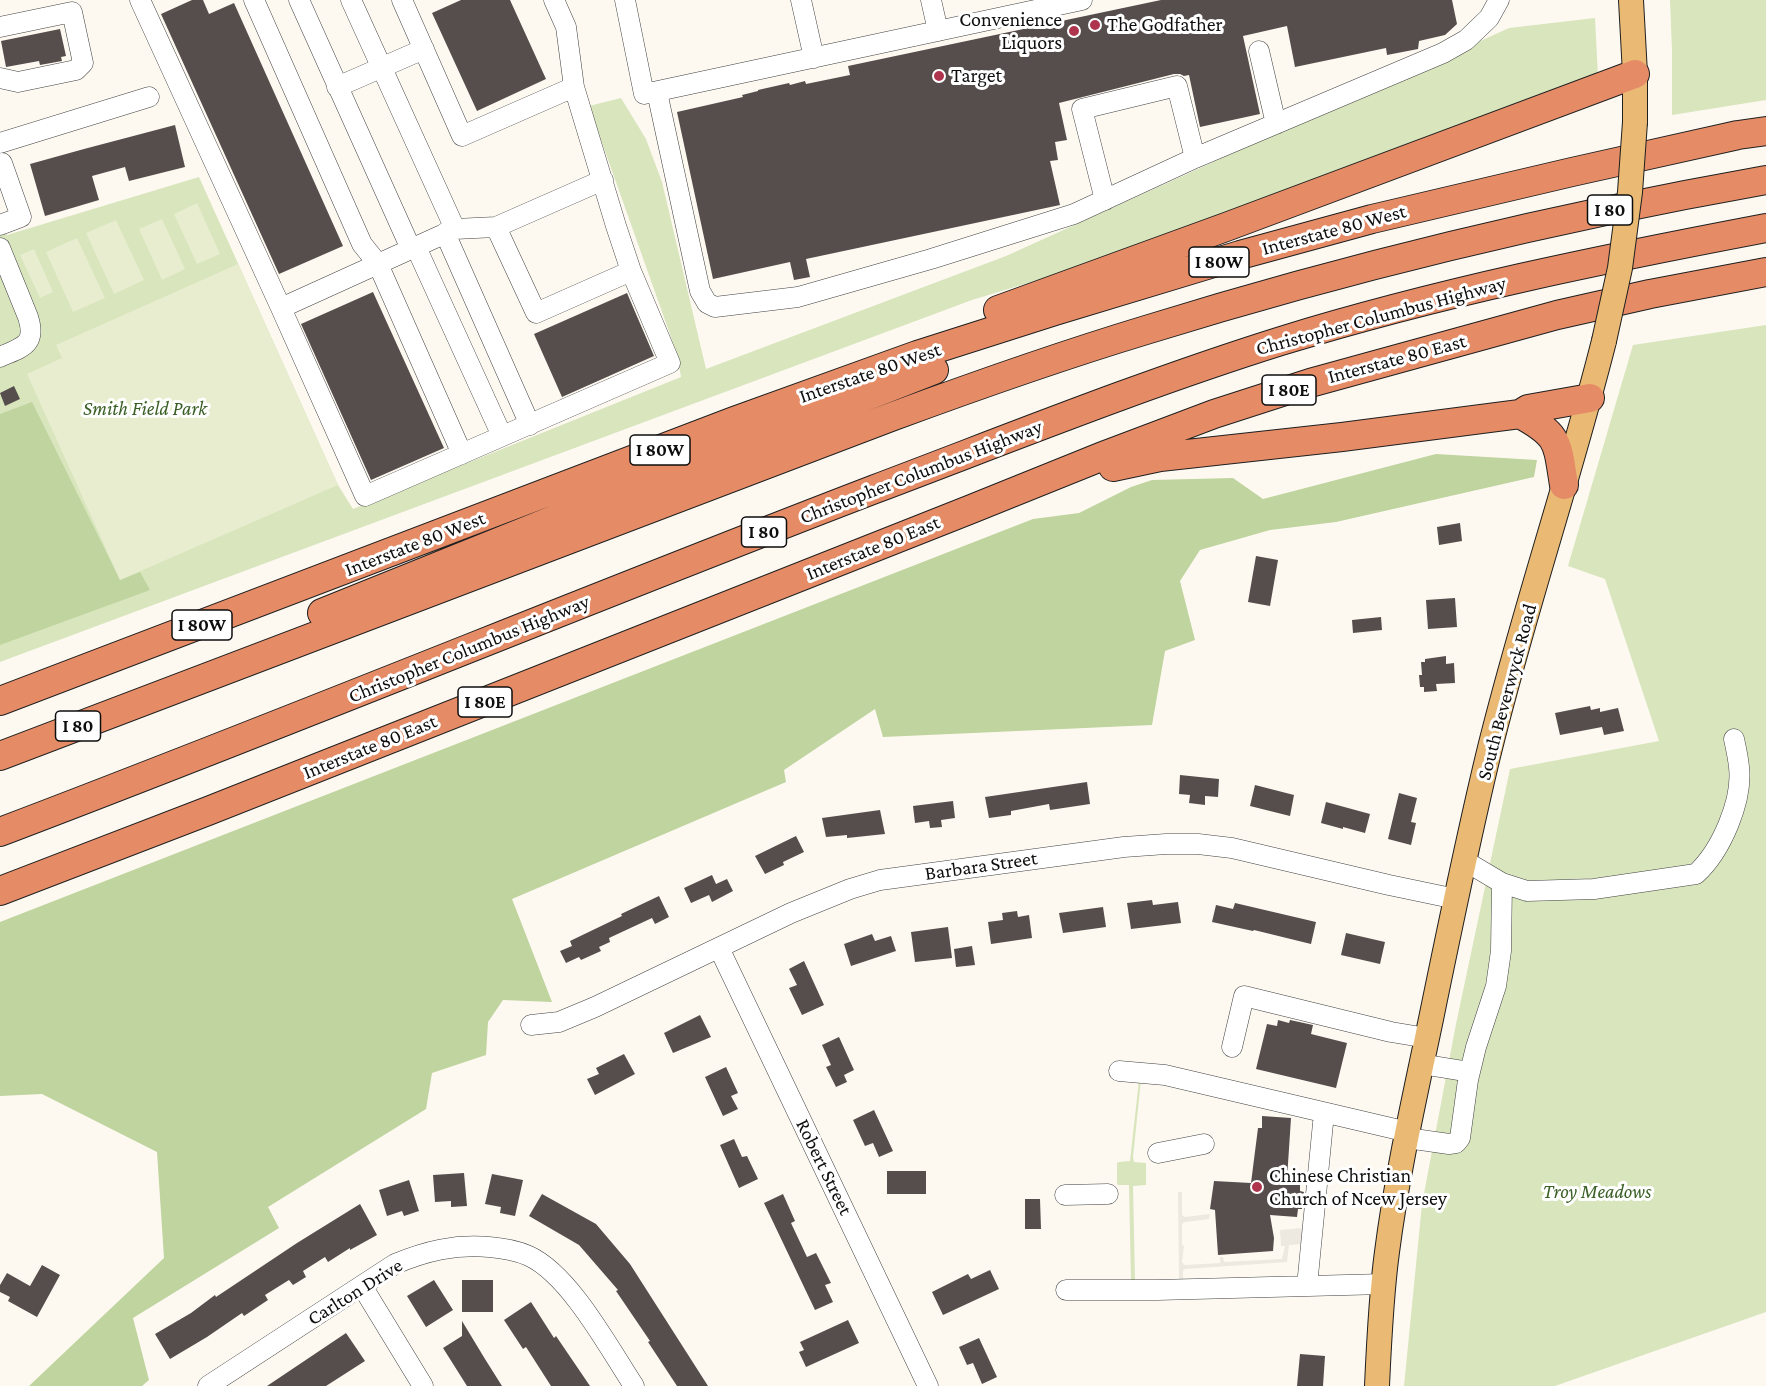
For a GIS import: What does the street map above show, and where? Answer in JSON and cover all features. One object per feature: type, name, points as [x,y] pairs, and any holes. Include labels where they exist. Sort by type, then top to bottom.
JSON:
[{"type":"highway","points":[[917,355],[960,324],[1635,74]]},
{"type":"highway","name":"Interstate 80 West","points":[[0,701],[734,421],[917,355],[1240,255],[1372,219],[1738,135],[1766,131]]},
{"type":"highway","name":"I 80","points":[[0,756],[1017,371],[1263,295],[1513,231],[1766,180]]},
{"type":"highway","points":[[155,697],[198,662],[947,364],[1251,264],[1525,183]]},
{"type":"highway","name":"Christopher Columbus Highway","points":[[0,832],[299,717],[706,554],[1205,365],[1408,305],[1656,248],[1766,228]]},
{"type":"highway","name":"Interstate 80 East","points":[[0,891],[1214,414],[1310,383],[1557,315],[1704,282],[1766,272]]},
{"type":"highway","points":[[1029,487],[1160,457],[1520,414],[1528,409],[1590,398]]},
{"type":"highway","points":[[1520,414],[1545,429],[1552,436],[1564,485]]},
{"type":"main road","name":"South Beverwyck Road","points":[[1377,1386],[1384,1284],[1392,1218],[1421,1064],[1456,899],[1488,757],[1590,398],[1620,268],[1630,192],[1635,122],[1631,0]]},
{"type":"street","points":[[140,0],[364,496],[670,363],[631,271],[616,226],[574,87],[566,27],[554,0]]},
{"type":"street","points":[[254,0],[362,244],[378,264],[462,454]]},
{"type":"street","points":[[299,0],[502,436]]},
{"type":"street","points":[[351,0],[382,68],[530,425]]},
{"type":"street","points":[[625,0],[644,94],[938,31],[1061,2],[1082,0]]},
{"type":"street","points":[[801,0],[814,58]]},
{"type":"street","points":[[931,0],[938,31]]},
{"type":"street","points":[[657,92],[700,291],[707,303],[715,307],[798,297],[931,259],[1074,214],[1195,158],[1443,53],[1466,40],[1490,18],[1498,0]]},
{"type":"street","points":[[404,1],[462,136],[574,87]]},
{"type":"street","points":[[0,27],[71,6],[83,63],[76,70],[18,82],[0,78]]},
{"type":"street","points":[[338,87],[424,49]]},
{"type":"street","points":[[1259,51],[1276,124]]},
{"type":"street","points":[[1105,200],[1082,109],[1177,86],[1195,158]]},
{"type":"street","points":[[0,225],[21,217],[0,154],[149,97]]},
{"type":"street","points":[[281,308],[450,231],[496,227],[603,180]]},
{"type":"street","points":[[496,227],[536,314],[631,271]]},
{"type":"street","points":[[0,248],[31,327],[31,337],[26,344],[9,353]]},
{"type":"street","points":[[1465,861],[1502,883],[1527,891],[1594,889],[1696,874],[1708,863],[1722,839],[1733,809],[1740,768],[1734,739]]},
{"type":"street","name":"Barbara Street","points":[[531,1025],[559,1022],[817,901],[880,880],[1124,847],[1198,844],[1232,849],[1456,899]]},
{"type":"street","points":[[1119,1071],[1165,1075],[1407,1135],[1449,1144],[1456,1143],[1460,1138],[1476,1047],[1496,986],[1501,951],[1502,883]]},
{"type":"street","name":"Robert Street","points":[[719,948],[928,1386]]},
{"type":"street","points":[[1232,1047],[1244,996],[1391,1032],[1427,1038]]},
{"type":"street","points":[[1421,1064],[1470,1072]]},
{"type":"street","points":[[1306,1286],[1324,1113]]},
{"type":"street","points":[[1158,1153],[1204,1144]]},
{"type":"street","points":[[1065,1195],[1108,1194]]},
{"type":"street","name":"Carlton Drive","points":[[209,1385],[395,1264],[437,1250],[477,1246],[509,1249],[529,1256],[547,1267],[562,1281],[587,1314],[634,1386]]},
{"type":"street","points":[[1066,1290],[1384,1284]]},
{"type":"street","points":[[362,1286],[423,1386]]},
{"type":"green space","points":[[1670,0],[1766,0],[1766,100],[1672,115]]},
{"type":"green space","name":"Smith Field Park","points":[[1595,18],[1598,77],[1163,242],[972,300],[0,662],[0,228],[7,235],[199,177],[338,485],[353,509],[681,377],[677,354],[589,106],[621,98],[646,139],[662,182],[706,369],[1006,256],[1509,28]]},
{"type":"green space","points":[[197,203],[220,254],[197,264],[174,214]]},
{"type":"green space","points":[[162,219],[185,269],[162,280],[139,229]]},
{"type":"green space","points":[[116,220],[144,280],[114,294],[86,233]]},
{"type":"green space","points":[[77,238],[105,298],[73,312],[46,252]]},
{"type":"green space","points":[[34,249],[53,292],[40,298],[20,255]]},
{"type":"green space","name":"Smith Field Park","points":[[238,264],[338,485],[120,580],[27,374],[62,358],[56,345]]},
{"type":"green space","name":"Troy Meadows","points":[[1766,325],[1766,1312],[1555,1386],[1404,1386],[1422,1204],[1456,1024],[1510,769],[1659,741],[1605,579],[1568,566],[1633,345]]},
{"type":"green space","points":[[32,402],[120,580],[140,572],[150,590],[0,645],[0,414]]},
{"type":"green space","points":[[1436,454],[1537,460],[1534,477],[1336,522],[1270,530],[1200,550],[1180,581],[1195,640],[1165,651],[1152,725],[883,737],[875,709],[784,770],[786,782],[512,899],[552,1002],[503,1000],[488,1022],[486,1055],[432,1073],[426,1109],[268,1207],[279,1228],[133,1318],[149,1380],[142,1386],[29,1386],[164,1258],[157,1152],[42,1094],[0,1096],[0,922],[1033,519],[1079,513],[1131,487],[1152,480],[1233,478],[1263,499]]},
{"type":"green space","points":[[1139,1080],[1141,1080],[1133,1157],[1134,1162],[1146,1163],[1146,1185],[1133,1186],[1135,1280],[1131,1281],[1129,1185],[1118,1185],[1117,1163],[1130,1161]]},
{"type":"shaded area","points":[[1306,1184],[1310,1184],[1304,1244],[1289,1245],[1287,1262],[1185,1269],[1183,1282],[1179,1282],[1178,1192],[1182,1192],[1182,1215],[1185,1217],[1210,1214],[1209,1219],[1182,1224],[1182,1245],[1184,1246],[1182,1262],[1185,1265],[1220,1263],[1220,1257],[1223,1257],[1224,1262],[1282,1259],[1285,1246],[1281,1246],[1280,1230],[1302,1228]]},
{"type":"building","points":[[192,0],[203,0],[209,14],[234,3],[343,246],[279,274],[161,14]]},
{"type":"building","points":[[461,0],[510,0],[546,79],[477,111],[432,13]]},
{"type":"building","points":[[1161,0],[1452,0],[1457,24],[1445,35],[1419,41],[1418,49],[1387,55],[1386,48],[1295,67],[1287,26],[1243,36],[1260,114],[1200,127],[1189,75],[1180,74],[1059,103],[1067,140],[1055,142],[1058,160],[1050,161],[1060,205],[806,259],[810,277],[794,280],[790,262],[713,279],[677,112],[743,97],[742,95],[758,90],[789,83],[790,85],[805,81],[806,84],[850,75],[848,66]]},
{"type":"building","points":[[60,29],[66,56],[61,57],[62,61],[40,65],[39,61],[6,67],[1,41]]},
{"type":"building","points":[[175,125],[185,167],[129,181],[125,167],[92,176],[99,200],[45,216],[30,164]]},
{"type":"building","points":[[373,292],[444,448],[371,480],[301,324]]},
{"type":"building","points":[[627,293],[654,356],[562,397],[534,334]]},
{"type":"building","points":[[14,386],[20,399],[5,406],[0,393]]},
{"type":"building","points":[[1460,523],[1462,541],[1439,545],[1437,527]]},
{"type":"building","points":[[1256,556],[1278,560],[1270,606],[1248,602]]},
{"type":"building","points":[[1455,598],[1457,627],[1428,629],[1426,600]]},
{"type":"building","points":[[1381,617],[1382,630],[1353,633],[1352,620]]},
{"type":"building","points":[[1446,656],[1446,664],[1454,663],[1455,683],[1436,684],[1437,691],[1424,692],[1424,687],[1420,687],[1421,662],[1425,662],[1425,659]]},
{"type":"building","points":[[1590,706],[1591,710],[1600,708],[1600,712],[1618,708],[1624,731],[1604,735],[1602,727],[1560,735],[1555,713]]},
{"type":"building","points":[[1180,775],[1219,779],[1218,797],[1205,796],[1205,805],[1189,803],[1190,795],[1179,794]]},
{"type":"building","points":[[1087,782],[1090,804],[1050,810],[1049,804],[1011,811],[1011,815],[989,818],[985,797]]},
{"type":"building","points":[[1255,785],[1294,795],[1290,816],[1250,806]]},
{"type":"building","points":[[1399,793],[1417,798],[1411,822],[1416,823],[1411,845],[1388,839]]},
{"type":"building","points":[[953,801],[955,818],[941,820],[942,827],[930,828],[929,821],[915,823],[913,806]]},
{"type":"building","points":[[1326,802],[1370,814],[1365,833],[1321,823]]},
{"type":"building","points":[[880,810],[885,834],[847,838],[847,835],[826,837],[822,818]]},
{"type":"building","points":[[796,836],[804,852],[765,874],[755,856]]},
{"type":"building","points":[[712,875],[716,884],[727,879],[733,891],[712,902],[709,895],[691,903],[684,888]]},
{"type":"building","points":[[659,896],[669,917],[655,924],[652,918],[609,938],[610,942],[599,947],[601,951],[581,960],[579,957],[566,963],[560,951],[572,946],[570,941]]},
{"type":"building","points":[[1152,900],[1153,905],[1178,902],[1181,923],[1131,929],[1127,903]]},
{"type":"building","points":[[1235,903],[1316,922],[1311,944],[1212,922],[1216,905],[1233,909]]},
{"type":"building","points":[[1103,907],[1106,927],[1063,933],[1059,913]]},
{"type":"building","points":[[1017,911],[1018,917],[1029,915],[1032,938],[991,944],[988,922],[1003,920],[1002,913]]},
{"type":"building","points":[[948,927],[952,958],[915,962],[911,932]]},
{"type":"building","points":[[1346,933],[1385,942],[1380,964],[1341,955]]},
{"type":"building","points":[[872,934],[875,941],[891,936],[896,951],[851,966],[844,944]]},
{"type":"building","points":[[972,946],[975,965],[956,967],[954,949]]},
{"type":"building","points":[[804,961],[824,1005],[802,1015],[789,988],[797,985],[789,969]]},
{"type":"building","points":[[700,1015],[711,1037],[673,1053],[664,1033]]},
{"type":"building","points":[[1278,1020],[1313,1025],[1311,1034],[1347,1043],[1336,1088],[1256,1069],[1267,1024],[1277,1026]]},
{"type":"building","points":[[839,1037],[854,1070],[844,1075],[847,1082],[836,1087],[826,1067],[831,1065],[822,1045]]},
{"type":"building","points":[[624,1054],[635,1074],[595,1095],[587,1079],[599,1074],[596,1068]]},
{"type":"building","points":[[726,1067],[738,1093],[731,1096],[738,1109],[723,1116],[705,1077]]},
{"type":"building","points":[[874,1110],[893,1151],[879,1157],[873,1143],[865,1146],[853,1120]]},
{"type":"building","name":"Chinese Christian Church of Ncew Jersey","points":[[1262,1116],[1291,1118],[1287,1179],[1300,1183],[1300,1191],[1304,1192],[1302,1209],[1298,1209],[1297,1217],[1270,1215],[1274,1238],[1273,1251],[1218,1255],[1215,1210],[1210,1209],[1214,1181],[1251,1183],[1258,1128],[1262,1128]]},
{"type":"building","points":[[734,1139],[742,1157],[747,1156],[758,1179],[739,1188],[720,1145]]},
{"type":"building","points":[[887,1171],[926,1171],[926,1194],[887,1194]]},
{"type":"building","points":[[464,1173],[467,1206],[451,1207],[451,1201],[435,1202],[433,1175]]},
{"type":"building","points":[[492,1174],[523,1180],[515,1216],[500,1213],[501,1207],[485,1204]]},
{"type":"building","points":[[409,1180],[419,1211],[404,1216],[402,1211],[387,1216],[379,1190]]},
{"type":"building","points":[[542,1194],[596,1224],[630,1264],[708,1386],[677,1386],[616,1291],[618,1290],[579,1245],[529,1216]]},
{"type":"building","points":[[783,1194],[795,1221],[791,1223],[807,1257],[816,1253],[831,1283],[825,1285],[833,1302],[815,1310],[764,1203]]},
{"type":"building","points":[[1025,1199],[1040,1199],[1041,1229],[1025,1229]]},
{"type":"building","points":[[360,1204],[377,1235],[328,1262],[325,1257],[303,1271],[306,1277],[293,1285],[289,1280],[265,1295],[268,1300],[244,1316],[242,1313],[170,1359],[155,1334]]},
{"type":"building","points":[[42,1265],[60,1275],[37,1317],[8,1301],[10,1297],[0,1292],[0,1285],[7,1273],[30,1286]]},
{"type":"building","points":[[990,1270],[999,1289],[943,1315],[932,1292],[968,1274],[971,1279]]},
{"type":"building","points":[[434,1280],[453,1310],[426,1327],[407,1296]]},
{"type":"building","points":[[462,1280],[493,1280],[493,1312],[462,1312]]},
{"type":"building","points":[[531,1302],[554,1338],[556,1336],[590,1386],[551,1386],[526,1347],[523,1349],[504,1320]]},
{"type":"building","points":[[848,1320],[859,1343],[806,1367],[799,1352],[804,1350],[800,1342]]},
{"type":"building","points":[[462,1321],[502,1386],[467,1386],[443,1348],[462,1336]]},
{"type":"building","points":[[346,1333],[365,1361],[326,1386],[267,1386]]},
{"type":"building","points":[[979,1338],[997,1377],[982,1384],[973,1363],[967,1365],[959,1347]]},
{"type":"building","points":[[1300,1354],[1325,1356],[1323,1386],[1297,1386]]},
{"type":"place","name":"The Godfather","points":[[1095,25]]},
{"type":"place","name":"Convenience Liquors","points":[[1074,31]]},
{"type":"place","name":"Target","points":[[939,76]]},
{"type":"place","name":"Chinese Christian Church of Ncew Jersey","points":[[1257,1187]]}]
